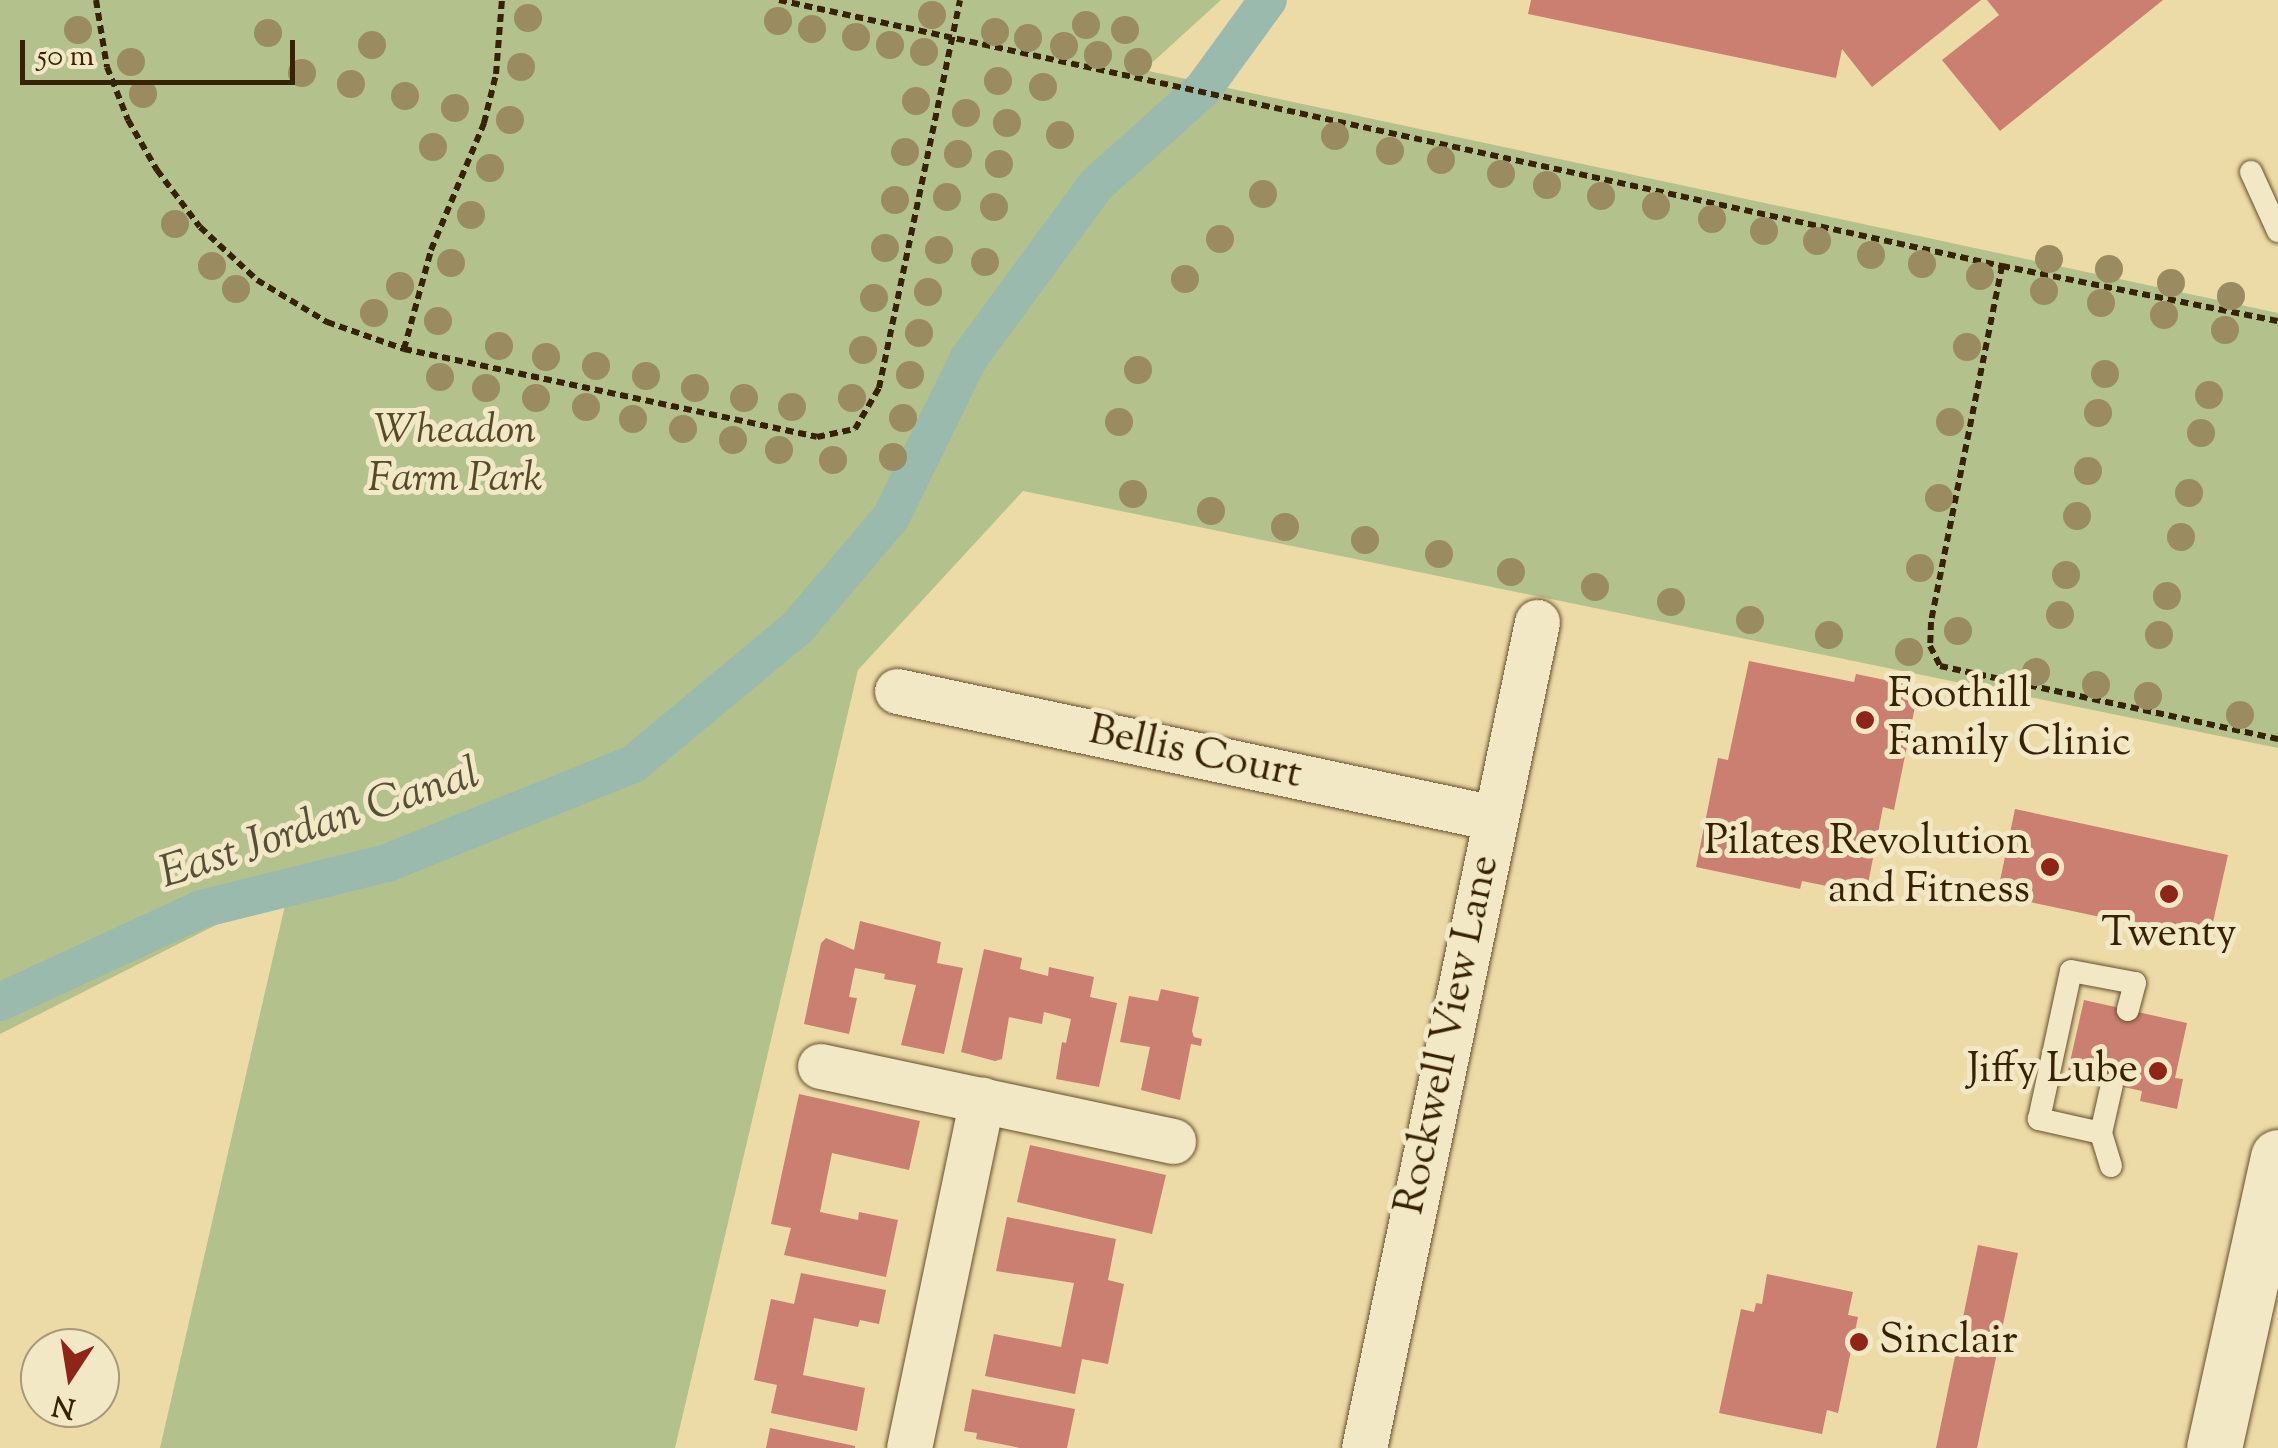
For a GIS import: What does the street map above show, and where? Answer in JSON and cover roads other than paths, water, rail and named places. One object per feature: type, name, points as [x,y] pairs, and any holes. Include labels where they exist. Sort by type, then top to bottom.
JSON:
[{"type":"main road","points":[[2214,1448],[2278,1157]]},
{"type":"street","name":"Rockwell View Lane","points":[[1364,1448],[1537,622]]},
{"type":"street","name":"Bellis Court","points":[[897,691],[1494,818]]},
{"type":"street","points":[[820,1066],[1174,1140]]},
{"type":"street","points":[[908,1448],[982,1100]]},
{"type":"lane","points":[[2251,172],[2278,231]]},
{"type":"lane","points":[[2101,1132],[2039,1120],[2071,970],[2134,983],[2128,1010]]},
{"type":"lane","points":[[2111,1166],[2101,1132],[2112,1084]]},
{"type":"waterway","name":"East Jordan Canal","points":[[0,1002],[201,909],[387,863],[633,764],[797,628],[891,517],[969,358],[1096,185],[1203,89],[1268,0]]},
{"type":"place","name":"Foothill Family Clinic","points":[[1865,720]]},
{"type":"place","name":"Pilates Revolution and Fitness","points":[[2050,867]]},
{"type":"place","name":"Twenty","points":[[2169,894]]},
{"type":"place","name":"Jiffy Lube","points":[[2158,1071]]},
{"type":"place","name":"Sinclair","points":[[1859,1342]]},
{"type":"park label","name":"Wheadon Farm Park","points":[[455,456]]}]
